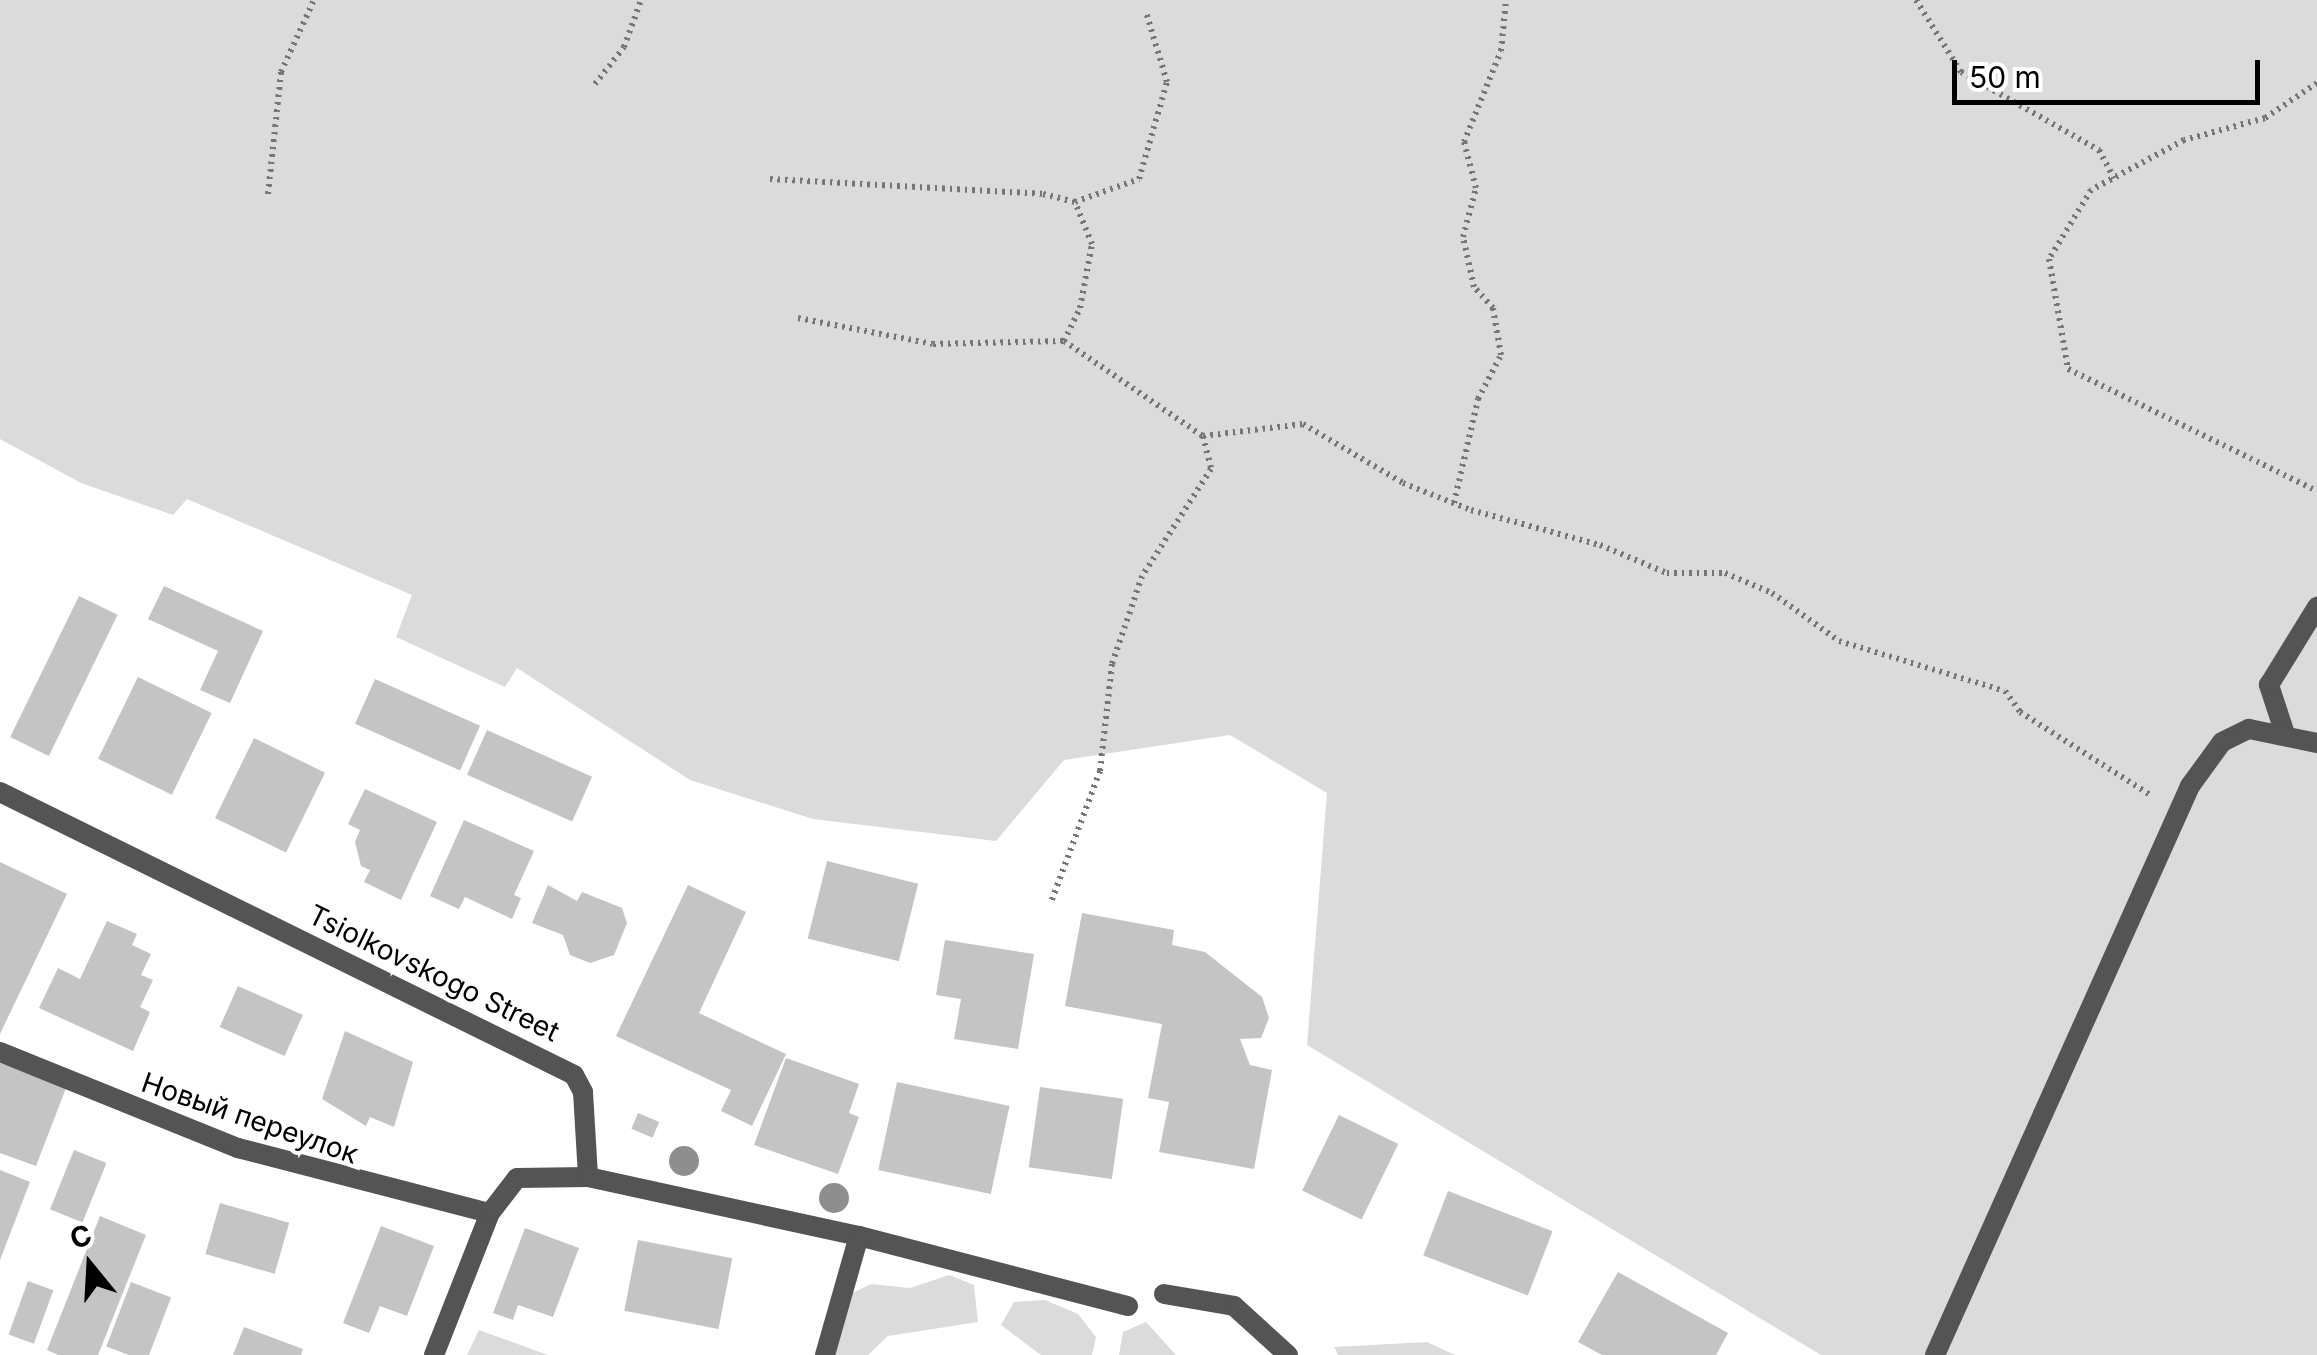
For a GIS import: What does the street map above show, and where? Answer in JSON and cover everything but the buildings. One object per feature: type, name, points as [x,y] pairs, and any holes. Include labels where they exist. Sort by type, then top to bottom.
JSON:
[{"type":"street","points":[[2285,734],[2269,685],[2317,607]]},
{"type":"street","points":[[1934,1355],[2190,786],[2222,742],[2248,729],[2317,742]]},
{"type":"street","name":"Tsiolkovskogo Street","points":[[0,792],[574,1075],[583,1092],[588,1176]]},
{"type":"street","name":"Новый переулок","points":[[0,1052],[238,1148],[356,1184],[490,1213]]},
{"type":"street","points":[[434,1355],[490,1213],[517,1178],[588,1176],[859,1236],[1128,1306]]},
{"type":"street","points":[[825,1355],[859,1236]]},
{"type":"street","points":[[1164,1294],[1234,1306],[1288,1355]]},
{"type":"path","points":[[268,194],[281,72],[314,0]]},
{"type":"path","points":[[596,84],[624,47],[641,0]]},
{"type":"path","points":[[1454,503],[1478,399],[1501,354],[1493,308],[1474,288],[1462,237],[1476,188],[1464,142],[1501,51],[1506,0]]},
{"type":"path","points":[[1916,0],[1961,72],[2100,150],[2114,178]]},
{"type":"path","points":[[770,179],[1042,194],[1075,202],[1139,180],[1167,82],[1146,12]]},
{"type":"path","points":[[2317,83],[2265,118],[2184,140],[2091,190],[2049,259],[2068,369],[2317,491]]},
{"type":"path","points":[[1064,341],[1080,308],[1092,244],[1075,202]]},
{"type":"path","points":[[798,318],[933,344],[1064,341],[1203,436],[1303,424],[1403,483],[1454,503],[1667,572],[1724,572],[1772,593],[1838,642],[2005,691],[2020,712],[2154,798],[2190,786]]},
{"type":"path","points":[[1051,902],[1100,771],[1112,664],[1142,576],[1211,470],[1203,436]]},
{"type":"shaded area","points":[[0,0],[2317,0],[2317,1355],[1821,1355],[1307,1045],[1327,793],[1230,735],[1064,760],[996,841],[813,819],[690,780],[517,668],[505,687],[396,637],[412,595],[187,499],[173,515],[81,483],[0,439]]},
{"type":"shaded area","points":[[949,1275],[974,1285],[978,1322],[888,1336],[868,1355],[834,1355],[848,1295],[871,1284],[910,1288]]},
{"type":"shaded area","points":[[1045,1300],[1078,1314],[1096,1337],[1092,1355],[1041,1355],[1001,1325],[1014,1302]]},
{"type":"shaded area","points":[[1146,1322],[1176,1355],[1119,1355],[1123,1332]]},
{"type":"shaded area","points":[[479,1330],[548,1355],[467,1355]]},
{"type":"shaded area","points":[[1427,1342],[1455,1355],[1338,1355],[1334,1347]]}]
